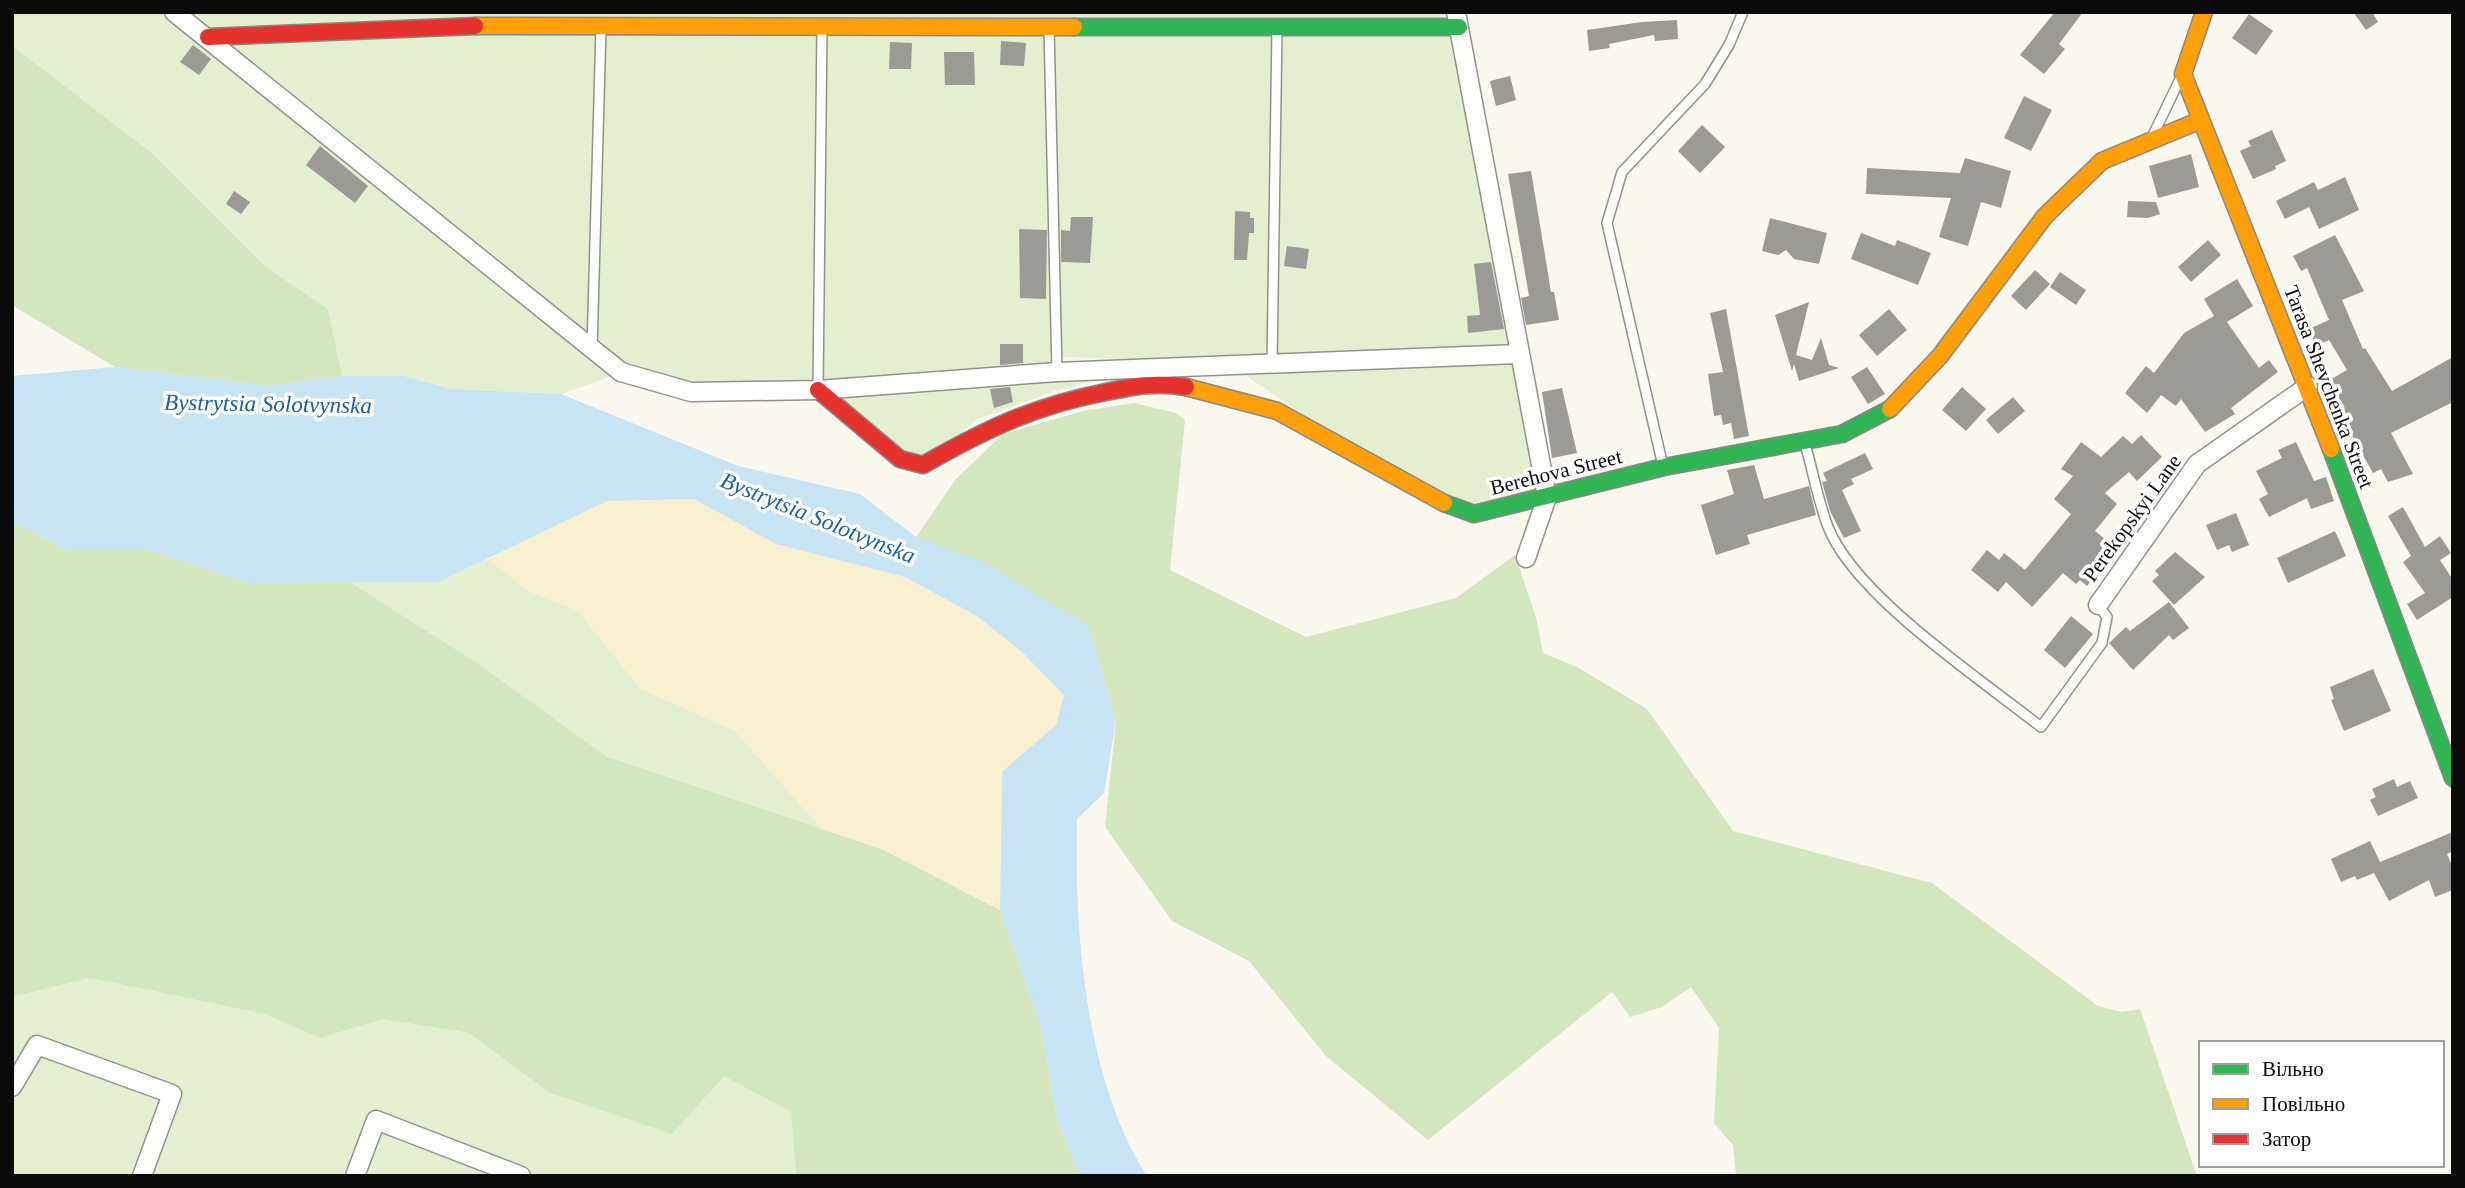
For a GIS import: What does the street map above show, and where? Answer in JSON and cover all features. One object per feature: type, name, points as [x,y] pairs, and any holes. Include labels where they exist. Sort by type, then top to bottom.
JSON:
[{"type":"street","points":[[175,12],[621,372],[691,392],[818,390],[1056,372],[1518,354]]},
{"type":"street","points":[[2183,74],[2203,12]]},
{"type":"street","points":[[208,37],[430,22],[601,26],[1277,26],[1458,17],[1518,354],[1547,497],[1526,558]]},
{"type":"street","name":"Tarasa Shevchenka Street","points":[[2183,74],[2308,386],[2453,778]]},
{"type":"street","name":"Berehova Street","points":[[818,390],[841,406],[880,444],[913,464],[923,465],[990,427],[1058,401],[1158,383],[1210,391],[1277,411],[1432,499],[1474,514],[1664,467],[1842,434],[1892,408],[1940,356],[2045,216],[2102,161],[2201,120]]},
{"type":"street","name":"Perekopskyi Lane","points":[[2098,605],[2197,464],[2308,386]]},
{"type":"street","points":[[12,1087],[37,1045],[172,1094],[142,1176]]},
{"type":"street","points":[[355,1176],[376,1120],[521,1176]]},
{"type":"lane","points":[[1664,467],[1607,223],[1622,172],[1705,84],[1729,45],[1743,12]]},
{"type":"lane","points":[[592,349],[601,26]]},
{"type":"lane","points":[[818,390],[822,26]]},
{"type":"lane","points":[[1049,26],[1056,372]]},
{"type":"lane","points":[[1272,364],[1277,26]]},
{"type":"lane","points":[[2150,141],[2183,74]]},
{"type":"lane","points":[[1804,441],[1829,528],[1851,567],[1897,612],[2041,727],[2102,643],[2107,617],[2098,605]]},
{"type":"green space","points":[[12,12],[1450,12],[1540,496],[1473,511],[1325,429],[1221,359],[1137,360],[1046,356],[1099,380],[1054,391],[976,420],[952,441],[923,457],[885,443],[843,402],[836,383],[705,390],[627,371],[561,394],[451,389],[404,376],[342,376],[328,309],[266,267],[153,154],[12,51]]},
{"type":"green space","points":[[12,46],[153,154],[266,267],[328,309],[342,376],[268,386],[115,367],[12,305]]},
{"type":"green space","points":[[1134,403],[1176,413],[1185,420],[1170,570],[1306,637],[1456,598],[1515,555],[1536,617],[1543,653],[1577,667],[1647,709],[1733,831],[1932,883],[2098,1006],[2122,1012],[2140,1009],[2197,1176],[1736,1176],[1733,1145],[1714,1123],[1719,1028],[1691,987],[1662,1007],[1630,1017],[1612,992],[1428,1140],[1326,1056],[1249,961],[1172,921],[1105,827],[1116,720],[1088,626],[1042,598],[916,537],[956,479],[1003,434],[1083,411]]},
{"type":"green space","points":[[19,524],[65,550],[148,550],[248,583],[350,582],[480,665],[606,756],[884,850],[1000,910],[1041,1026],[1057,1120],[1080,1176],[799,1176],[796,1174],[791,1112],[724,1076],[672,1134],[550,1093],[469,1033],[383,1019],[320,1038],[264,1014],[90,978],[12,997],[12,527]]},
{"type":"green space","points":[[488,559],[528,591],[578,611],[641,689],[735,731],[822,829],[606,756],[480,665],[350,582],[439,582]]},
{"type":"green space","points":[[90,978],[264,1014],[320,1038],[383,1019],[469,1033],[550,1093],[724,1076],[791,1112],[796,1174],[799,1176],[12,1176],[12,997]]},
{"type":"sand","points":[[694,499],[776,544],[905,577],[977,616],[1022,652],[1064,695],[1056,725],[1002,772],[1000,910],[884,850],[822,829],[735,731],[641,689],[578,611],[528,591],[488,559],[607,501]]},
{"type":"water","name":"Bystrytsia Solotvynska","points":[[115,367],[268,386],[342,376],[404,376],[451,389],[561,394],[738,466],[860,494],[916,537],[984,562],[1088,626],[1116,720],[1104,793],[1077,819],[1081,956],[1097,1050],[1109,1095],[1126,1137],[1147,1176],[1080,1176],[1057,1120],[1041,1026],[1000,910],[1002,772],[1056,725],[1064,695],[1022,652],[977,616],[905,577],[776,544],[694,499],[607,501],[439,582],[248,583],[148,550],[65,550],[19,524],[12,527],[12,376]]},
{"type":"building","points":[[2055,12],[2083,12],[2059,44],[2065,49],[2044,74],[2020,55]]},
{"type":"building","points":[[2353,12],[2372,12],[2378,22],[2366,30]]},
{"type":"building","points":[[2249,14],[2273,31],[2256,55],[2232,38]]},
{"type":"building","points":[[1677,20],[1678,39],[1655,41],[1654,35],[1609,44],[1610,48],[1589,51],[1587,30]]},
{"type":"building","points":[[1001,41],[1026,43],[1024,66],[1000,65]]},
{"type":"building","points":[[890,42],[912,43],[911,69],[889,69]]},
{"type":"building","points":[[193,45],[211,59],[199,75],[180,62]]},
{"type":"building","points":[[944,52],[974,52],[975,85],[945,85]]},
{"type":"building","points":[[1510,76],[1516,100],[1496,106],[1490,81]]},
{"type":"building","points":[[2024,96],[2052,110],[2031,151],[2004,138]]},
{"type":"building","points":[[1702,125],[1725,147],[1700,173],[1678,151]]},
{"type":"building","points":[[2272,130],[2286,161],[2275,166],[2276,169],[2253,179],[2240,151],[2251,146],[2248,141]]},
{"type":"building","points":[[320,146],[368,186],[355,203],[306,165]]},
{"type":"building","points":[[2191,154],[2199,187],[2158,198],[2149,166]]},
{"type":"building","points":[[1965,158],[2011,171],[2001,208],[1981,202],[1968,246],[1939,237],[1951,198],[1866,194],[1867,168],[1960,173]]},
{"type":"building","points":[[1531,171],[1551,292],[1554,292],[1559,320],[1526,325],[1521,298],[1529,296],[1508,174]]},
{"type":"building","points":[[2345,177],[2359,210],[2319,229],[2309,207],[2285,219],[2276,201],[2314,182],[2318,190]]},
{"type":"building","points":[[234,191],[250,202],[241,214],[226,204]]},
{"type":"building","points":[[2128,201],[2156,202],[2160,214],[2148,218],[2127,217]]},
{"type":"building","points":[[1235,211],[1250,212],[1250,218],[1254,218],[1254,233],[1249,233],[1247,260],[1234,260]]},
{"type":"building","points":[[1071,217],[1093,217],[1090,263],[1061,262],[1061,230],[1070,231]]},
{"type":"building","points":[[1770,218],[1827,233],[1819,264],[1794,259],[1786,250],[1778,255],[1762,251]]},
{"type":"building","points":[[1019,229],[1047,230],[1046,299],[1020,298]]},
{"type":"building","points":[[1861,233],[1895,246],[1897,240],[1931,253],[1918,285],[1851,259]]},
{"type":"building","points":[[2335,235],[2364,291],[2342,300],[2363,349],[2365,348],[2392,391],[2453,357],[2453,402],[2391,433],[2413,474],[2388,482],[2381,469],[2373,473],[2340,414],[2345,411],[2344,406],[2328,381],[2347,370],[2329,340],[2316,346],[2309,329],[2329,320],[2307,268],[2301,271],[2293,256]]},
{"type":"building","points":[[2208,240],[2221,255],[2191,282],[2178,267]]},
{"type":"building","points":[[1287,246],[1309,249],[1306,269],[1284,266]]},
{"type":"building","points":[[1491,262],[1504,329],[1468,333],[1467,316],[1480,315],[1474,264]]},
{"type":"building","points":[[2035,270],[2050,284],[2026,310],[2011,296]]},
{"type":"building","points":[[2060,272],[2086,290],[2076,305],[2050,287]]},
{"type":"building","points":[[2237,279],[2253,306],[2227,322],[2259,368],[2269,360],[2278,372],[2231,408],[2235,414],[2205,432],[2181,399],[2176,406],[2161,395],[2147,413],[2125,393],[2146,366],[2154,373],[2184,333],[2214,316],[2204,299]]},
{"type":"building","points":[[1809,302],[1796,355],[1812,360],[1821,338],[1829,365],[1839,368],[1799,381],[1794,364],[1792,371],[1775,315]]},
{"type":"building","points":[[1726,309],[1749,436],[1734,439],[1731,423],[1723,425],[1721,415],[1714,416],[1708,374],[1723,372],[1710,313]]},
{"type":"building","points":[[1889,309],[1907,330],[1877,356],[1859,335]]},
{"type":"building","points":[[1000,344],[1023,344],[1023,363],[1000,365]]},
{"type":"building","points":[[1867,367],[1885,394],[1868,404],[1851,377]]},
{"type":"building","points":[[1010,387],[1013,402],[994,408],[990,389]]},
{"type":"building","points":[[1962,387],[1986,409],[1966,431],[1942,410]]},
{"type":"building","points":[[1562,388],[1577,453],[1552,458],[1542,392]]},
{"type":"building","points":[[2013,397],[2025,411],[1998,434],[1986,420]]},
{"type":"building","points":[[2141,435],[2162,457],[2137,481],[2129,472],[2105,493],[2117,504],[2095,531],[2117,549],[2087,586],[2080,580],[2076,584],[2063,573],[2032,607],[2006,582],[1998,592],[1971,570],[1987,550],[1999,560],[2004,553],[2025,570],[2071,514],[2054,499],[2073,476],[2061,469],[2081,442],[2101,457],[2123,436],[2132,444]]},
{"type":"building","points":[[2296,442],[2314,481],[2326,477],[2334,501],[2311,509],[2307,498],[2269,517],[2259,499],[2268,494],[2256,471],[2282,458],[2278,450]]},
{"type":"building","points":[[1865,453],[1873,469],[1851,479],[1854,484],[1842,490],[1861,531],[1844,538],[1830,511],[1822,482],[1827,481],[1823,473]]},
{"type":"building","points":[[1754,465],[1764,499],[1809,486],[1816,515],[1747,535],[1750,544],[1716,555],[1701,505],[1734,494],[1727,470]]},
{"type":"building","points":[[2403,507],[2425,547],[2440,536],[2451,553],[2440,560],[2453,580],[2453,597],[2417,620],[2407,604],[2425,593],[2403,562],[2411,556],[2388,516]]},
{"type":"building","points":[[2236,513],[2249,545],[2232,552],[2229,545],[2217,550],[2206,525]]},
{"type":"building","points":[[2335,531],[2346,556],[2288,583],[2277,558]]},
{"type":"building","points":[[2175,552],[2205,577],[2174,605],[2152,581],[2159,575],[2155,571]]},
{"type":"building","points":[[2169,602],[2189,628],[2173,640],[2169,635],[2133,670],[2109,643],[2126,627],[2130,631]]},
{"type":"building","points":[[2071,616],[2093,634],[2065,668],[2044,650]]},
{"type":"building","points":[[2373,669],[2391,711],[2344,731],[2331,700],[2334,699],[2330,687]]},
{"type":"building","points":[[2394,779],[2397,787],[2410,781],[2418,798],[2378,816],[2370,800],[2376,797],[2372,789]]},
{"type":"building","points":[[2453,832],[2453,851],[2447,854],[2453,868],[2453,890],[2435,897],[2429,880],[2389,901],[2374,873],[2357,880],[2355,876],[2341,882],[2331,859],[2370,841],[2380,862]]},
{"type":"traffic: fast","points":[[1074,27],[1459,27]]},
{"type":"traffic: fast","points":[[1444,503],[1474,514],[1664,467],[1842,434],[1890,409]]},
{"type":"traffic: fast","points":[[2331,449],[2453,778]]},
{"type":"traffic: slow","points":[[2204,12],[2183,74],[2331,449]]},
{"type":"traffic: slow","points":[[475,26],[1074,27]]},
{"type":"traffic: slow","points":[[1890,409],[1940,356],[2045,216],[2102,161],[2201,120]]},
{"type":"traffic: slow","points":[[1186,387],[1277,411],[1444,503]]},
{"type":"traffic: jam","points":[[208,37],[475,26]]},
{"type":"traffic: jam","points":[[818,390],[900,459],[923,465],[1011,420],[1056,404],[1136,386],[1186,387]]}]
